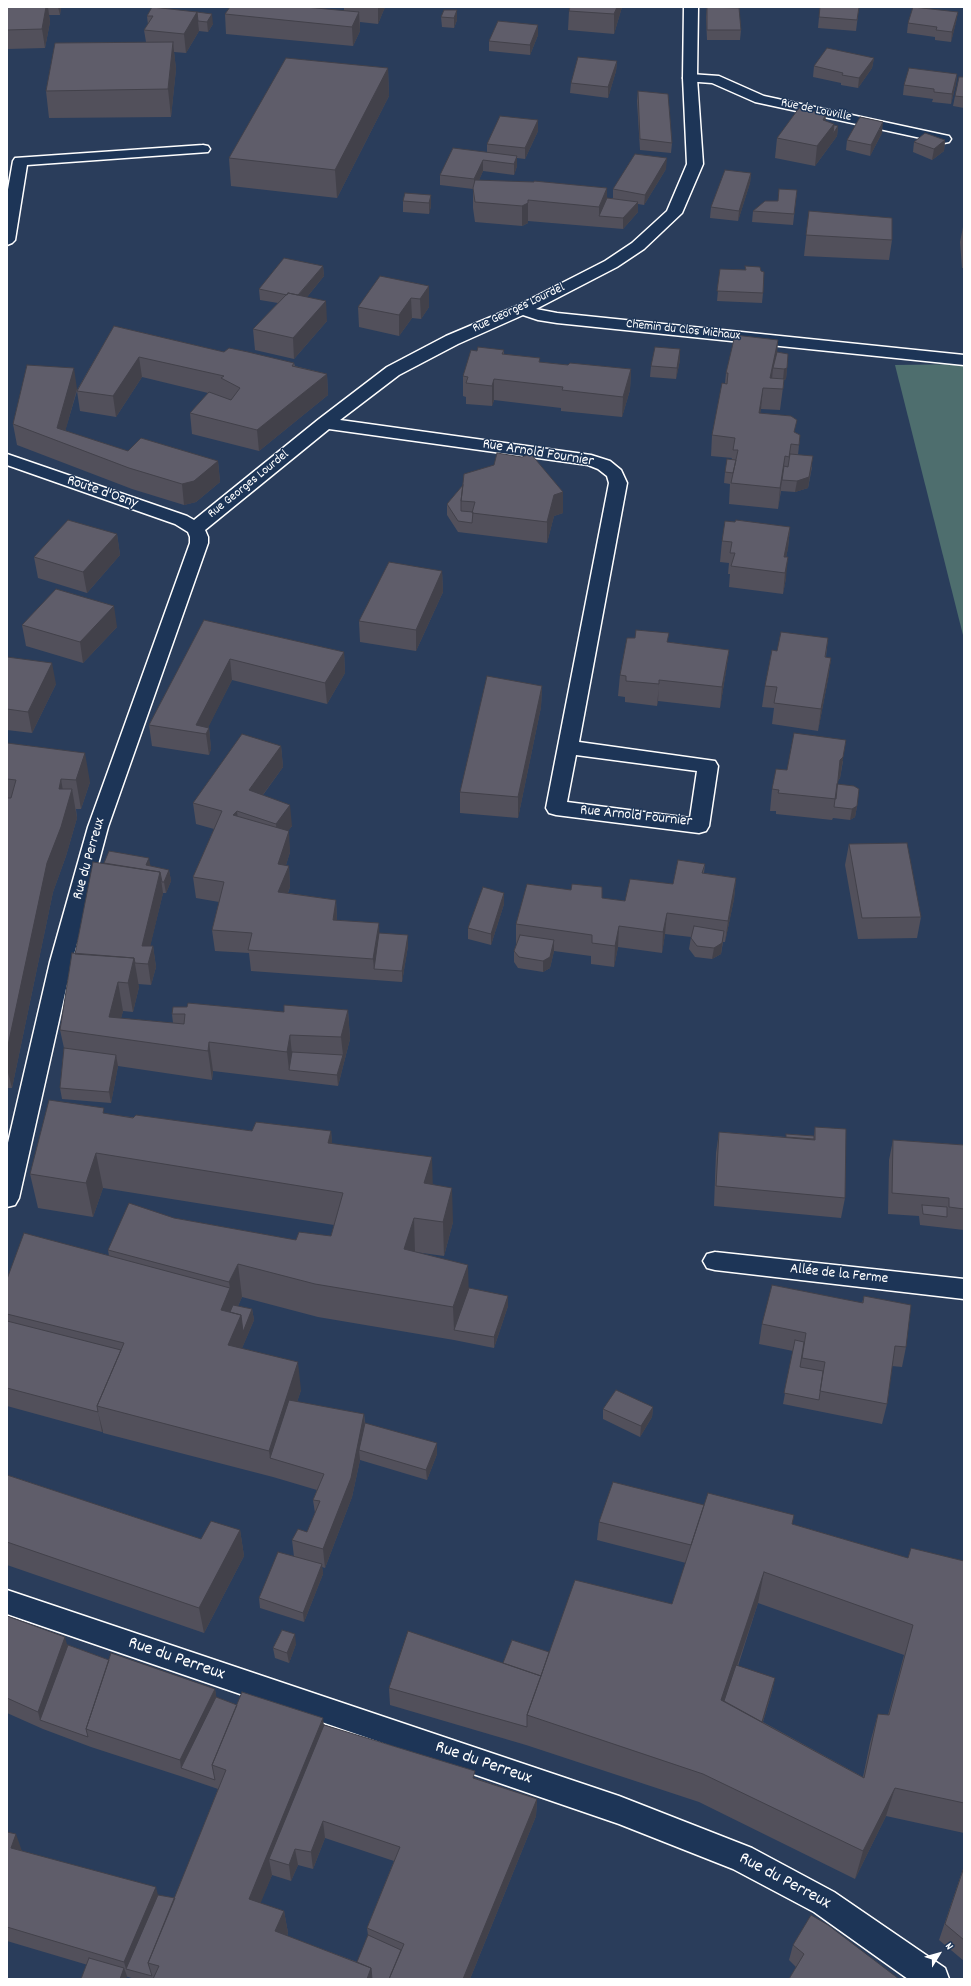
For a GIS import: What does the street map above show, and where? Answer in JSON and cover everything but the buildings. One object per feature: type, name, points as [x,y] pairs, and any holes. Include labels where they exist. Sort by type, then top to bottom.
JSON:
[{"type":"street","name":"Rue Georges Lourdel","points":[[195,529],[325,423],[393,371],[452,340],[522,309],[616,260],[638,246],[674,213],[696,164],[690,78],[691,7]]},
{"type":"street","name":"Chemin du Clos Michaux","points":[[522,309],[538,315],[557,318],[964,360]]},
{"type":"street","name":"Rue Arnold Fournier","points":[[325,423],[590,460],[604,465],[614,474],[618,483],[569,747],[556,808],[699,826],[708,766],[569,747]]},
{"type":"street","name":"Route d'Osny","points":[[7,459],[180,520],[195,529]]},
{"type":"street","name":"Rue du Perreux","points":[[7,1198],[61,962],[98,827],[199,542],[199,537],[195,529]]},
{"type":"street","name":"Rue du Perreux","points":[[7,1602],[619,1810],[742,1858],[824,1902],[934,1979]]},
{"type":"lane","name":"Rue de Louville","points":[[690,78],[714,79],[760,99],[944,139]]},
{"type":"lane","points":[[7,240],[20,161],[204,149]]},
{"type":"lane","name":"Allée de la Ferme","points":[[715,1261],[964,1289]]},
{"type":"green space","points":[[964,364],[964,639],[895,365]]}]
